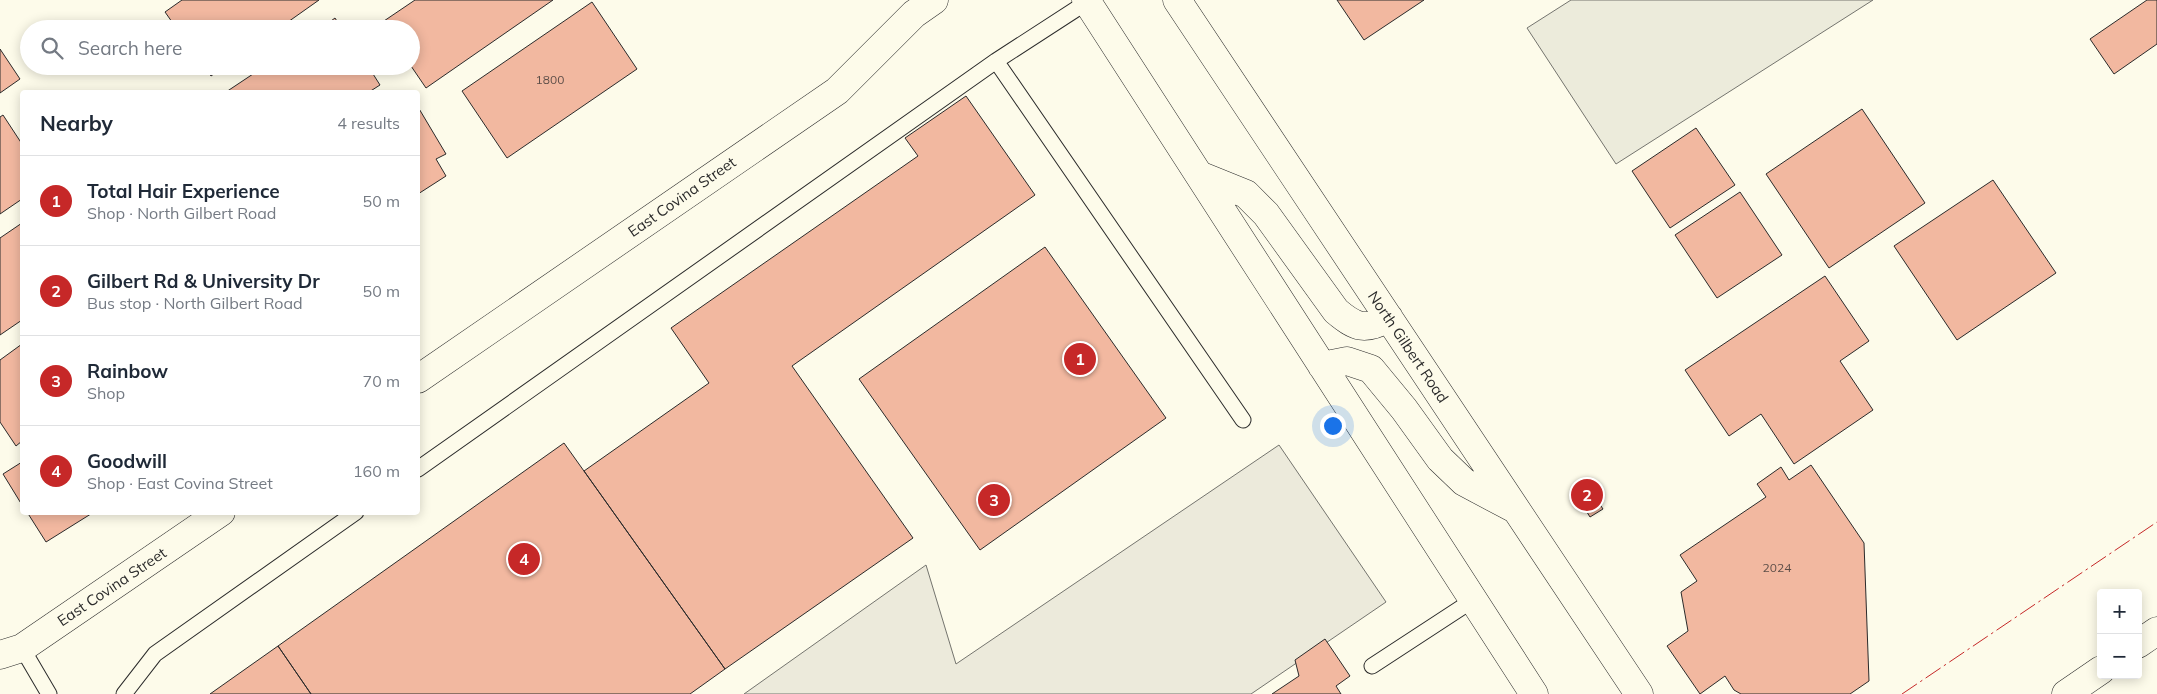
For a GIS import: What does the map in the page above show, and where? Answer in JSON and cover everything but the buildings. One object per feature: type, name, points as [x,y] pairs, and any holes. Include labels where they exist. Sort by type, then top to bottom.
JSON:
[{"type":"main road","name":"East Covina Street","points":[[420,377],[837,92],[914,14],[934,0]]},
{"type":"main road","name":"North Gilbert Road","points":[[1177,0],[1639,694]]},
{"type":"main road","points":[[1086,1],[1534,694]]},
{"type":"main road","points":[[1199,175],[1246,194],[1266,214],[1336,311],[1348,321],[1356,326],[1365,327],[1389,318]]},
{"type":"main road","points":[[1322,366],[1347,361],[1370,369],[1404,409],[1440,459],[1464,482],[1517,510]]},
{"type":"main road","name":"East Covina Street","points":[[11,652],[216,515]]},
{"type":"main road","points":[[2142,641],[2157,631]]},
{"type":"main road","points":[[2066,694],[2097,673]]},
{"type":"lane","points":[[420,468],[996,62],[1086,1]]},
{"type":"lane","points":[[996,62],[1243,420]]},
{"type":"lane","points":[[124,694],[155,654],[352,515]]},
{"type":"lane","points":[[1372,666],[1473,600]]},
{"type":"lane","points":[[11,652],[50,694]]},
{"type":"shaded area","points":[[1571,0],[1873,0],[1616,164],[1527,28]]},
{"type":"shaded area","points":[[1279,445],[1386,602],[1251,694],[744,694],[926,565],[956,664]]},
{"type":"power","points":[[1902,694],[2157,522]]},
{"type":"place","name":"Total Hair Experience","points":[[1080,359]]},
{"type":"place","name":"Gilbert Rd & University Dr","points":[[1587,495]]},
{"type":"place","name":"Rainbow","points":[[994,500]]},
{"type":"place","name":"Goodwill","points":[[524,559]]}]
